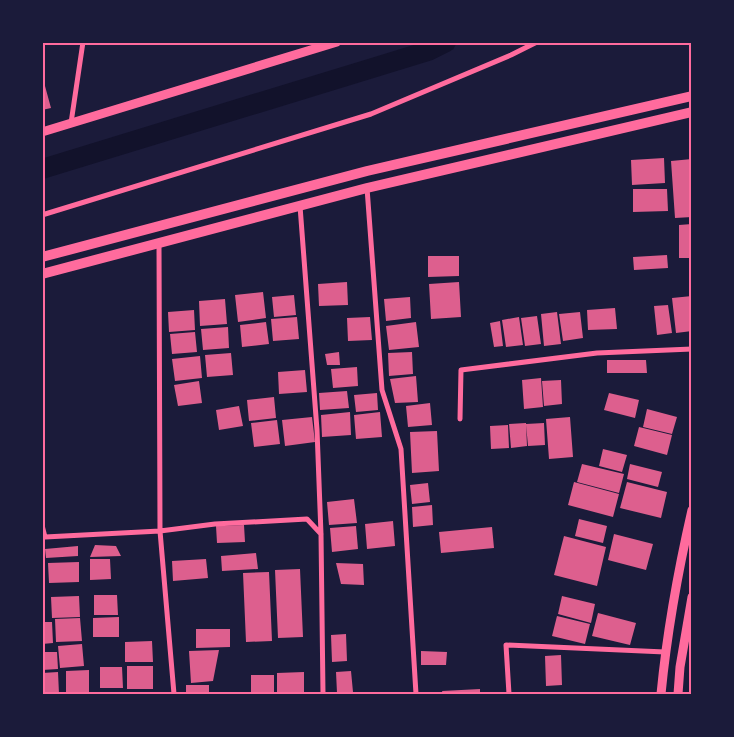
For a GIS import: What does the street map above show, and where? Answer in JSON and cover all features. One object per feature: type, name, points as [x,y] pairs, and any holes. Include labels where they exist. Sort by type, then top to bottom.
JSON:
[{"type":"main road","points":[[42,258],[368,170],[692,96]]},
{"type":"main road","points":[[42,274],[366,188],[692,112]]},
{"type":"street","points":[[71,124],[83,42]]},
{"type":"street","points":[[42,132],[337,42]]},
{"type":"street","points":[[42,214],[371,114],[511,55],[537,42]]},
{"type":"street","points":[[366,188],[382,390],[401,449],[416,694]]},
{"type":"street","points":[[300,206],[317,430],[321,534],[323,694]]},
{"type":"street","points":[[159,243],[160,531],[174,694]]},
{"type":"street","points":[[460,419],[461,370],[597,353],[692,349]]},
{"type":"street","points":[[661,694],[665,652],[692,510]]},
{"type":"street","points":[[42,525],[45,538],[160,531],[215,524],[307,519],[321,534]]},
{"type":"street","points":[[678,694],[680,667],[692,596]]},
{"type":"street","points":[[509,694],[506,645],[665,652]]},
{"type":"building","points":[[45,86],[51,108],[42,110],[42,87]]},
{"type":"building","points":[[664,158],[665,183],[632,185],[631,160]]},
{"type":"building","points":[[692,159],[692,217],[675,218],[671,161]]},
{"type":"building","points":[[633,189],[667,189],[668,211],[633,212]]},
{"type":"building","points":[[692,224],[692,258],[679,258],[679,225]]},
{"type":"building","points":[[667,255],[668,268],[634,270],[633,257]]},
{"type":"building","points":[[428,256],[459,256],[459,276],[428,277]]},
{"type":"building","points":[[347,282],[348,305],[319,306],[318,284]]},
{"type":"building","points":[[459,282],[461,317],[431,319],[429,284]]},
{"type":"building","points":[[263,292],[266,318],[238,322],[235,295]]},
{"type":"building","points":[[294,295],[296,315],[274,317],[272,297]]},
{"type":"building","points":[[692,296],[692,331],[676,333],[672,298]]},
{"type":"building","points":[[410,297],[411,318],[386,321],[384,299]]},
{"type":"building","points":[[225,299],[227,324],[200,326],[199,301]]},
{"type":"building","points":[[668,305],[672,333],[657,335],[654,306]]},
{"type":"building","points":[[615,308],[617,329],[588,330],[587,310]]},
{"type":"building","points":[[194,310],[195,330],[169,332],[168,312]]},
{"type":"building","points":[[557,312],[561,344],[544,346],[541,314]]},
{"type":"building","points":[[580,312],[583,338],[563,341],[559,314]]},
{"type":"building","points":[[537,316],[541,344],[525,346],[521,318]]},
{"type":"building","points":[[297,317],[299,339],[273,341],[271,319]]},
{"type":"building","points":[[370,317],[372,340],[348,341],[347,318]]},
{"type":"building","points":[[519,317],[523,345],[506,347],[502,320]]},
{"type":"building","points":[[500,321],[503,346],[494,347],[490,323]]},
{"type":"building","points":[[266,322],[269,344],[242,347],[240,325]]},
{"type":"building","points":[[416,322],[419,347],[389,350],[386,326]]},
{"type":"building","points":[[228,327],[229,348],[203,350],[201,329]]},
{"type":"building","points":[[195,332],[197,352],[172,354],[170,334]]},
{"type":"building","points":[[339,352],[340,365],[327,365],[325,354]]},
{"type":"building","points":[[412,352],[413,374],[389,376],[388,353]]},
{"type":"building","points":[[231,353],[233,375],[207,377],[205,355]]},
{"type":"building","points":[[200,356],[202,378],[175,381],[172,359]]},
{"type":"building","points":[[607,360],[646,360],[647,373],[607,373]]},
{"type":"building","points":[[357,367],[358,386],[333,388],[331,369]]},
{"type":"building","points":[[305,370],[307,392],[279,394],[278,372]]},
{"type":"building","points":[[416,376],[418,402],[395,403],[390,379]]},
{"type":"building","points":[[541,378],[543,407],[524,409],[522,380]]},
{"type":"building","points":[[561,380],[562,404],[544,406],[542,381]]},
{"type":"building","points":[[199,381],[202,403],[178,406],[174,385]]},
{"type":"building","points":[[347,391],[349,408],[320,410],[319,393]]},
{"type":"building","points":[[377,393],[378,410],[356,412],[354,395]]},
{"type":"building","points":[[609,393],[639,400],[635,418],[604,410]]},
{"type":"building","points":[[274,397],[276,418],[249,421],[247,400]]},
{"type":"building","points":[[430,403],[432,425],[408,427],[406,406]]},
{"type":"building","points":[[239,406],[243,426],[219,430],[216,410]]},
{"type":"building","points":[[647,409],[677,417],[672,434],[643,427]]},
{"type":"building","points":[[350,412],[351,435],[322,437],[321,415]]},
{"type":"building","points":[[380,412],[382,437],[356,439],[354,415]]},
{"type":"building","points":[[312,417],[315,442],[285,446],[282,420]]},
{"type":"building","points":[[570,417],[573,457],[549,459],[546,419]]},
{"type":"building","points":[[277,420],[280,444],[254,447],[251,423]]},
{"type":"building","points":[[526,423],[527,446],[511,448],[509,424]]},
{"type":"building","points":[[544,423],[545,445],[528,446],[526,424]]},
{"type":"building","points":[[508,425],[509,448],[491,449],[490,426]]},
{"type":"building","points":[[639,427],[672,435],[667,455],[634,446]]},
{"type":"building","points":[[437,431],[439,471],[412,473],[410,432]]},
{"type":"building","points":[[603,449],[627,455],[622,472],[599,466]]},
{"type":"building","points":[[582,464],[624,474],[619,493],[577,482]]},
{"type":"building","points":[[630,464],[662,472],[658,487],[627,479]]},
{"type":"building","points":[[574,482],[619,494],[613,517],[568,505]]},
{"type":"building","points":[[627,482],[667,492],[661,518],[620,508]]},
{"type":"building","points":[[428,483],[430,502],[412,504],[410,485]]},
{"type":"building","points":[[354,499],[357,523],[329,525],[327,502]]},
{"type":"building","points":[[432,505],[433,525],[413,527],[412,507]]},
{"type":"building","points":[[579,519],[607,526],[603,543],[575,536]]},
{"type":"building","points":[[393,521],[395,546],[367,549],[365,524]]},
{"type":"building","points":[[244,525],[245,542],[217,543],[216,526]]},
{"type":"building","points":[[356,526],[358,549],[332,552],[330,528]]},
{"type":"building","points":[[492,527],[494,548],[441,553],[439,532]]},
{"type":"building","points":[[614,534],[653,544],[646,570],[608,560]]},
{"type":"building","points":[[564,536],[606,547],[597,586],[554,575]]},
{"type":"building","points":[[95,545],[116,546],[121,556],[90,557]]},
{"type":"building","points":[[78,546],[78,556],[46,558],[45,549]]},
{"type":"building","points":[[256,553],[258,569],[222,571],[221,556]]},
{"type":"building","points":[[90,559],[110,559],[111,579],[90,580]]},
{"type":"building","points":[[206,559],[208,578],[173,581],[172,561]]},
{"type":"building","points":[[79,562],[79,582],[49,583],[48,563]]},
{"type":"building","points":[[336,563],[363,564],[364,585],[341,584]]},
{"type":"building","points":[[300,569],[303,637],[278,638],[275,570]]},
{"type":"building","points":[[269,572],[272,641],[246,642],[243,573]]},
{"type":"building","points":[[94,595],[117,595],[118,615],[94,615]]},
{"type":"building","points":[[79,596],[80,617],[52,618],[51,597]]},
{"type":"building","points":[[562,596],[595,604],[591,623],[558,614]]},
{"type":"building","points":[[598,613],[636,623],[630,645],[592,636]]},
{"type":"building","points":[[557,616],[590,624],[585,644],[552,636]]},
{"type":"building","points":[[119,617],[119,637],[93,637],[93,618]]},
{"type":"building","points":[[80,618],[82,641],[56,642],[55,619]]},
{"type":"building","points":[[42,622],[52,622],[53,643],[42,644]]},
{"type":"building","points":[[196,629],[230,629],[230,647],[196,648]]},
{"type":"building","points":[[346,634],[347,661],[332,662],[331,635]]},
{"type":"building","points":[[152,641],[153,662],[125,662],[125,642]]},
{"type":"building","points":[[82,644],[84,666],[60,668],[58,646]]},
{"type":"building","points":[[219,650],[213,681],[191,683],[189,651]]},
{"type":"building","points":[[421,651],[447,652],[446,665],[421,665]]},
{"type":"building","points":[[42,652],[57,652],[58,669],[42,670]]},
{"type":"building","points":[[561,655],[562,685],[546,686],[545,656]]},
{"type":"building","points":[[127,666],[153,666],[153,689],[127,689]]},
{"type":"building","points":[[100,667],[122,667],[123,688],[100,688]]},
{"type":"building","points":[[89,670],[89,694],[66,694],[66,671]]},
{"type":"building","points":[[351,671],[353,692],[337,693],[336,672]]},
{"type":"building","points":[[58,672],[59,694],[42,694],[42,673]]},
{"type":"building","points":[[304,672],[304,693],[277,693],[277,673]]},
{"type":"building","points":[[251,675],[274,675],[274,694],[251,694]]},
{"type":"building","points":[[186,685],[209,685],[209,694],[186,694]]},
{"type":"building","points":[[480,689],[480,694],[443,694],[442,691]]},
{"type":"waterway","points":[[42,169],[428,51],[446,42]]}]
